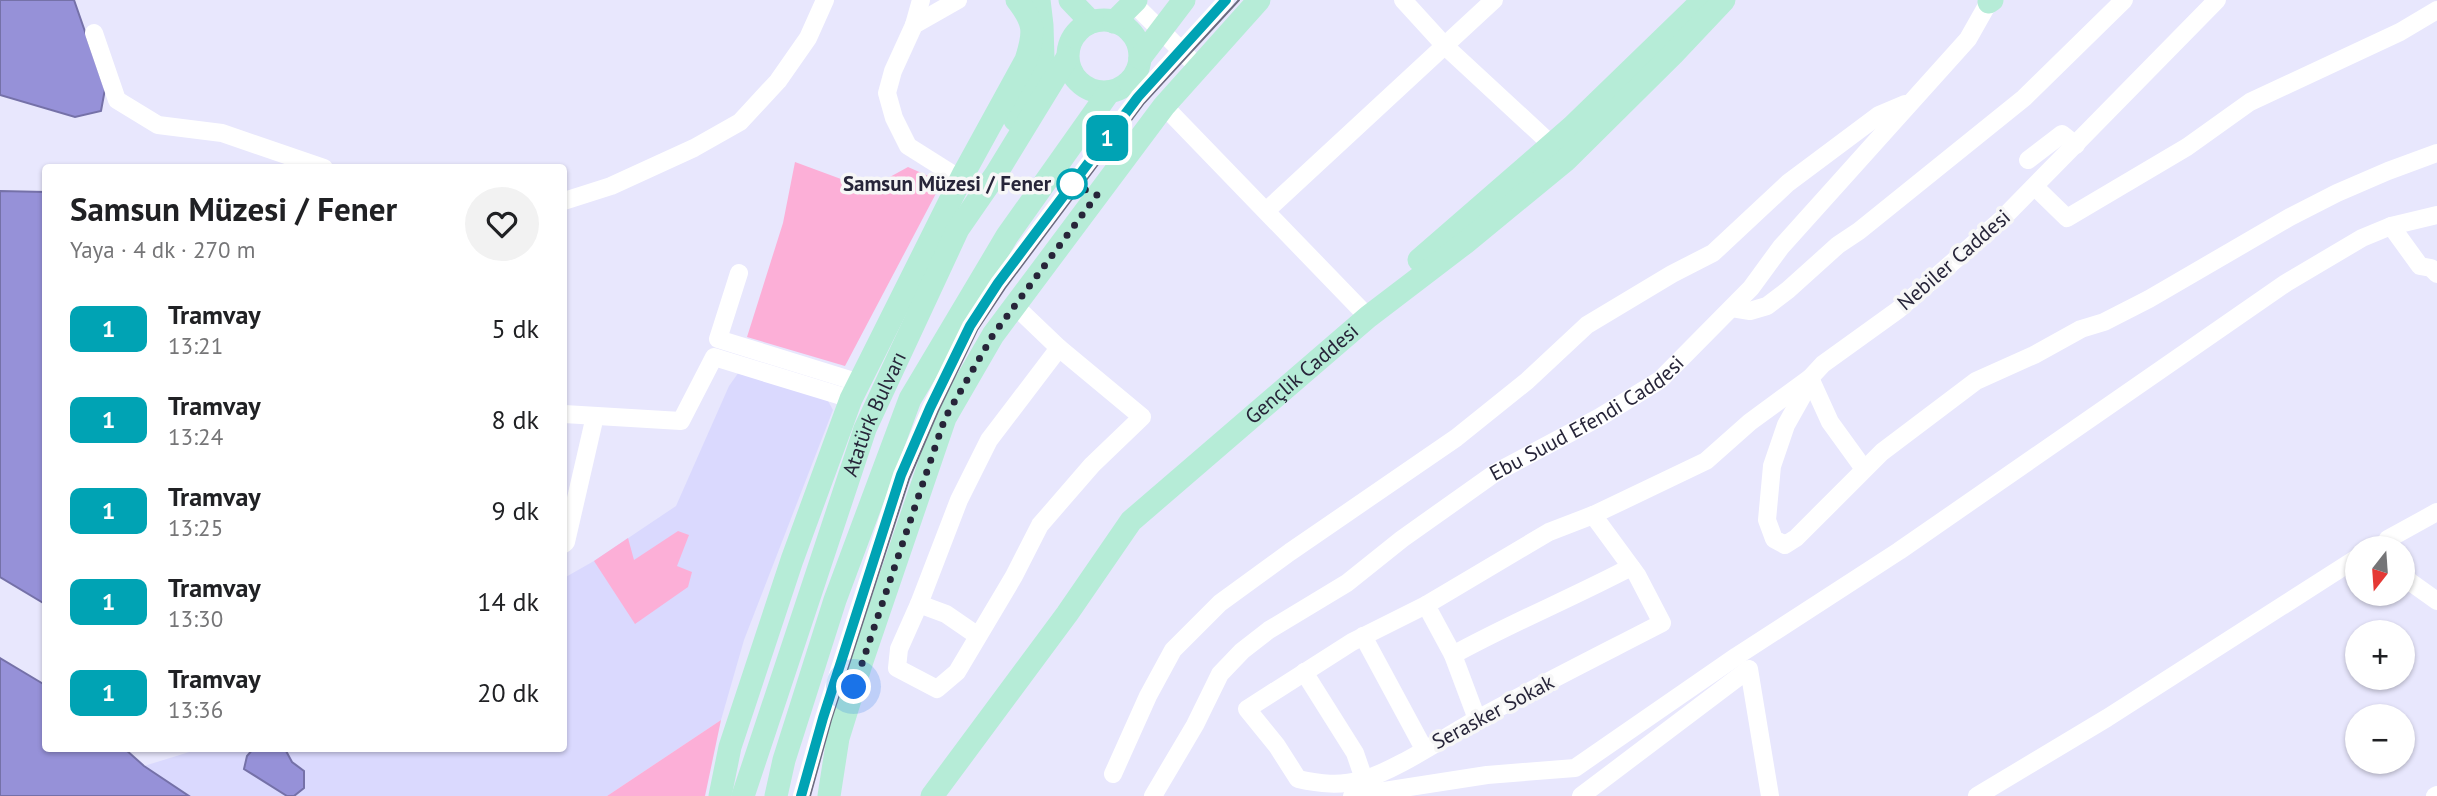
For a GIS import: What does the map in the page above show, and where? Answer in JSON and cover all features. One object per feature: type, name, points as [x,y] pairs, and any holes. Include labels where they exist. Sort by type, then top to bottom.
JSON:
[{"type":"main road","points":[[720,796],[730,747],[792,560],[855,391],[964,173],[1026,60],[1031,42],[1031,18],[1017,0]]},
{"type":"main road","points":[[1041,0],[1086,35],[1125,27],[1139,47],[1140,58]]},
{"type":"main road","points":[[958,229],[1017,116],[1043,58],[1041,0]]},
{"type":"main road","points":[[1070,0],[1086,35],[1070,70],[1076,80],[1086,88],[1109,92]]},
{"type":"main road","name":"Atatürk Bulvarı","points":[[776,796],[784,760],[835,600],[910,398],[1007,236],[1109,92],[1131,81],[1140,58],[1184,0]]},
{"type":"main road","points":[[828,796],[838,738],[858,674],[945,418],[974,364],[1014,305],[1164,106],[1259,0]]},
{"type":"main road","name":"Gençlik Caddesi","points":[[932,796],[1067,614],[1131,521],[1413,265],[1552,145],[1703,0]]},
{"type":"main road","name":"Gençlik Caddesi","points":[[919,796],[932,784],[988,711],[1123,517],[1364,311],[1465,243],[1566,160],[1724,0]]},
{"type":"main road","name":"Atatürk Bulvarı","points":[[743,796],[865,429],[958,229],[1086,35],[1134,2]]},
{"type":"street","points":[[567,200],[611,186],[694,148],[740,122],[778,81],[808,38],[825,0]]},
{"type":"street","points":[[921,0],[887,93],[894,118],[908,146],[954,175],[964,173]]},
{"type":"street","points":[[914,25],[958,0]]},
{"type":"street","points":[[1403,0],[1445,46],[1552,145]]},
{"type":"street","points":[[1266,211],[1494,0]]},
{"type":"street","points":[[1732,308],[1750,311],[1767,306],[1838,245],[1859,232],[2024,98],[2124,0]]},
{"type":"street","name":"Nebiler Caddesi","points":[[1864,469],[1796,538],[1785,545],[1770,534],[1768,520],[1772,466],[1786,425],[1810,378],[1823,364],[1898,310],[1966,253],[2035,187],[2217,0]]},
{"type":"street","name":"Ebu Suud Efendi Caddesi","points":[[1153,796],[1195,725],[1220,674],[1242,651],[1269,630],[1347,583],[1402,539],[1495,473],[1600,417],[1660,380],[1751,288],[1782,247],[1968,39],[1991,1]]},
{"type":"street","points":[[1134,2],[1198,67]]},
{"type":"street","points":[[2035,187],[2067,218],[2187,147],[2249,102],[2400,32],[2437,10]]},
{"type":"street","points":[[94,33],[117,100],[158,125],[222,133],[312,164]]},
{"type":"street","points":[[1113,774],[1148,696],[1173,650],[1220,603],[1456,438],[1527,381],[1587,325],[1672,274],[1713,253],[1788,183],[1880,115],[1912,101]]},
{"type":"street","points":[[1164,106],[1364,311]]},
{"type":"street","points":[[2028,160],[2062,134],[2076,145]]},
{"type":"street","points":[[1364,779],[1355,753],[1304,672],[1363,636],[1426,605],[1549,532],[1593,515],[1706,461],[1751,422],[1810,378],[1830,422],[1864,469],[1892,444],[1976,381],[2149,299],[2290,217],[2337,193],[2388,170],[2437,153]]},
{"type":"street","points":[[1352,796],[1488,775],[1575,768],[1737,656],[1899,551],[2286,283],[2362,238],[2391,226],[2437,215]]},
{"type":"street","points":[[2391,226],[2420,266],[2431,268],[2437,274]]},
{"type":"street","points":[[567,414],[681,421],[713,357],[739,272]]},
{"type":"street","points":[[1014,305],[1059,348],[1142,417],[1092,465],[1040,525],[957,672],[937,689],[897,667],[899,649],[959,500],[989,440],[1059,348]]},
{"type":"street","points":[[718,339],[855,391]]},
{"type":"street","points":[[713,357],[855,391]]},
{"type":"street","points":[[567,538],[596,416]]},
{"type":"street","points":[[2398,536],[2437,512]]},
{"type":"street","points":[[1453,654],[1575,597],[1631,567],[1593,515]]},
{"type":"street","points":[[1977,796],[2107,718],[2345,566]]},
{"type":"street","name":"Serasker Sokak","points":[[1304,672],[1247,709],[1277,746],[1298,779],[1339,784],[1364,779],[1424,750],[1477,719],[1662,623],[1631,567]]},
{"type":"street","points":[[2415,585],[2437,601]]},
{"type":"street","points":[[919,604],[946,614],[978,636]]},
{"type":"street","points":[[1426,605],[1453,654],[1477,719]]},
{"type":"street","points":[[1363,636],[1424,750]]},
{"type":"street","points":[[1581,796],[1749,669],[1770,796]]},
{"type":"shaded area","points":[[0,0],[74,0],[105,89],[101,111],[75,117],[0,95]]},
{"type":"shaded area","points":[[795,162],[868,189],[908,167],[942,182],[845,366],[747,337],[783,223]]},
{"type":"shaded area","points":[[0,191],[42,192],[42,602],[0,577]]},
{"type":"shaded area","points":[[741,369],[827,399],[833,410],[744,640],[721,720],[607,796],[189,796],[144,766],[189,752],[567,752],[567,576],[676,506],[729,386]]},
{"type":"shaded area","points":[[678,531],[689,535],[677,566],[692,572],[688,587],[635,624],[594,561],[628,538],[634,560]]},
{"type":"shaded area","points":[[0,658],[42,683],[42,752],[128,752],[144,766],[189,796],[0,796]]},
{"type":"shaded area","points":[[721,720],[705,796],[607,796]]},
{"type":"shaded area","points":[[250,752],[287,752],[292,762],[304,771],[304,788],[294,796],[287,796],[244,769]]},
{"type":"tram line","name":"1","points":[[801,796],[823,718],[901,475],[951,362],[970,326],[998,283],[1138,97],[1226,0]]},
{"type":"tram line","points":[[810,796],[831,720],[909,479],[977,330],[1005,288],[1144,103],[1239,0]]},
{"type":"place","name":"Samsun Müzesi / Fener","points":[[1072,184]]},
{"type":"route","points":[[854,687],[920,485],[945,418],[993,335],[1097,195],[1072,184]]}]
